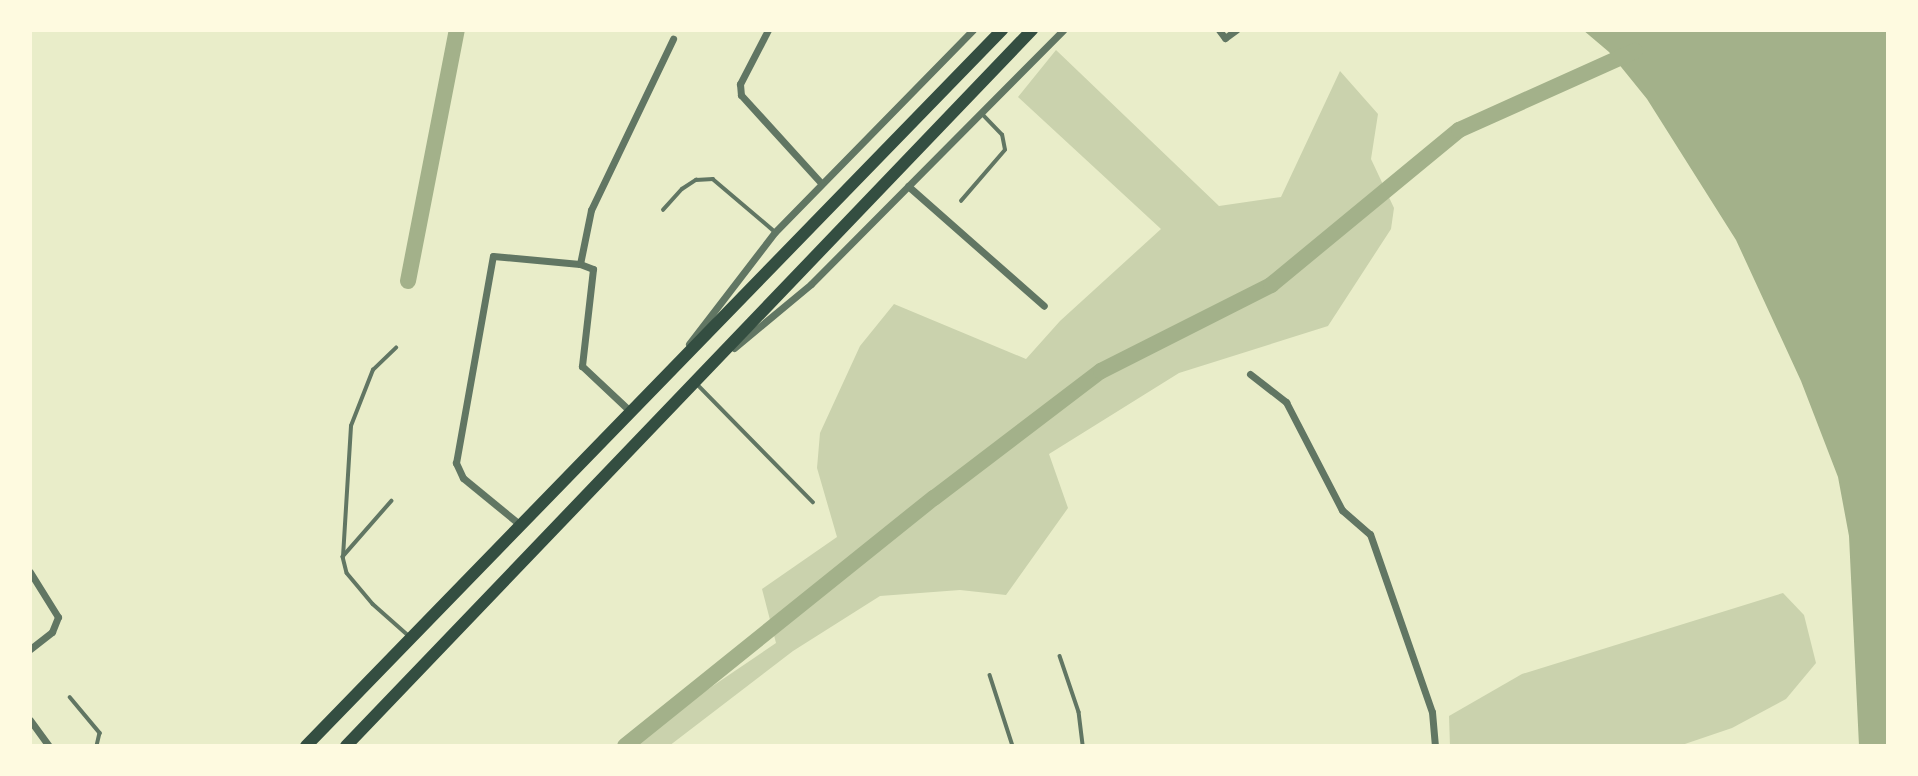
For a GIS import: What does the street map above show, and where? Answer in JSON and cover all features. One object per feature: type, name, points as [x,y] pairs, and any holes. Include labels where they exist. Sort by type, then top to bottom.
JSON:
[{"type":"main road","points":[[306,746],[518,523],[631,412],[1002,30]]},
{"type":"main road","points":[[346,746],[1032,30]]},
{"type":"street","points":[[768,30],[740,84],[741,95],[821,183]]},
{"type":"street","points":[[670,370],[775,232],[973,30]]},
{"type":"street","points":[[691,384],[811,284],[1063,30]]},
{"type":"street","points":[[1219,30],[1225,38],[1236,30]]},
{"type":"street","points":[[580,264],[591,209],[673,39]]},
{"type":"street","points":[[908,186],[1044,306]]},
{"type":"street","points":[[518,523],[463,478],[456,463],[493,256],[590,267],[593,275],[583,369],[631,412]]},
{"type":"street","points":[[1250,374],[1286,402],[1342,510],[1370,534],[1432,712],[1435,746]]},
{"type":"street","points":[[30,572],[58,617],[51,632],[30,649]]},
{"type":"street","points":[[30,720],[49,746]]},
{"type":"lane","points":[[961,201],[1005,150],[1002,135],[981,112]]},
{"type":"lane","points":[[663,210],[689,184],[713,179],[775,232]]},
{"type":"lane","points":[[396,348],[373,369],[351,426],[343,556],[348,573],[373,604],[410,636]]},
{"type":"lane","points":[[691,384],[813,502]]},
{"type":"lane","points":[[343,556],[392,501]]},
{"type":"lane","points":[[1060,656],[1079,712],[1083,746]]},
{"type":"lane","points":[[990,675],[1013,746]]},
{"type":"lane","points":[[70,697],[100,733],[97,746]]},
{"type":"shaded area","points":[[1583,30],[1888,30],[1888,746],[1859,746],[1849,536],[1838,477],[1801,381],[1736,240],[1647,99],[1609,52]]},
{"type":"shaded area","points":[[1056,50],[1219,206],[1281,197],[1340,71],[1378,114],[1371,159],[1394,208],[1391,229],[1328,326],[1179,373],[1049,454],[1068,508],[1006,595],[960,590],[880,596],[793,651],[669,746],[624,746],[776,643],[762,589],[837,537],[817,468],[820,433],[860,346],[894,304],[1026,359],[1060,321],[1161,229],[1018,97]]},
{"type":"shaded area","points":[[1783,593],[1804,615],[1816,663],[1786,699],[1732,728],[1679,746],[1450,746],[1449,716],[1522,674]]},
{"type":"waterway","points":[[408,281],[457,30]]},
{"type":"waterway","points":[[625,746],[934,498],[1101,371],[1271,285],[1459,130],[1635,51]]}]
